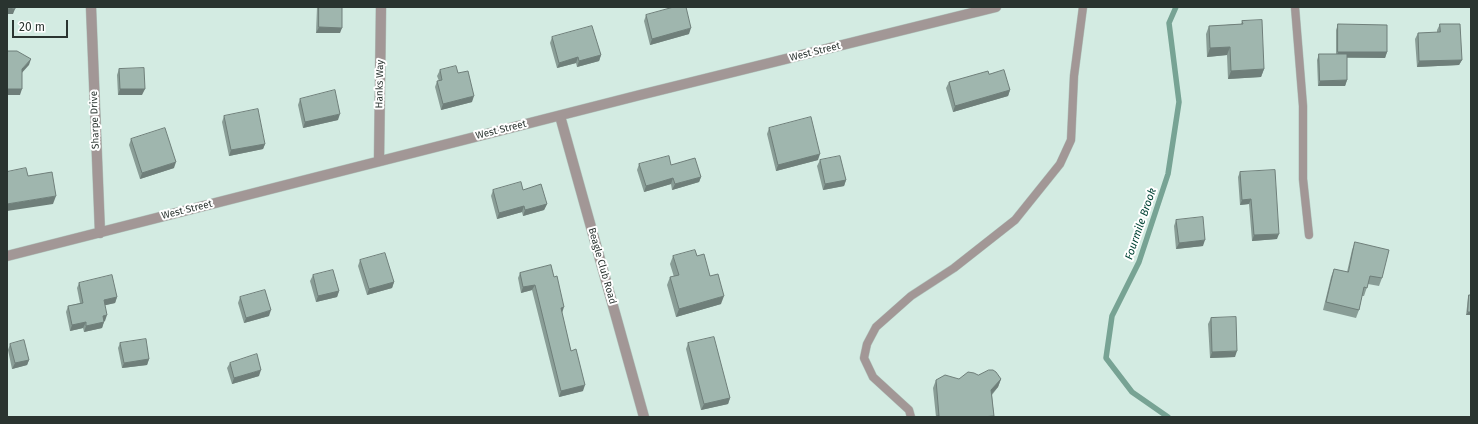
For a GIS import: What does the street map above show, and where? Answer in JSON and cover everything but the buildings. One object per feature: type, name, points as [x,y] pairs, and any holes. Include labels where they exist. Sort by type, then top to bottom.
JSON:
[{"type":"street","name":"Sharpe Drive","points":[[91,7],[100,232]]},
{"type":"street","name":"Hanks Way","points":[[379,162],[381,7]]},
{"type":"street","name":"West Street","points":[[7,256],[996,7]]},
{"type":"street","name":"Beagle Club Road","points":[[560,116],[644,417]]},
{"type":"lane","points":[[911,417],[908,410],[873,377],[864,358],[868,344],[876,327],[911,296],[954,268],[1015,220],[1060,164],[1071,140],[1074,76],[1083,7]]},
{"type":"lane","points":[[1295,7],[1303,106],[1303,179],[1309,235]]},
{"type":"waterway","name":"Fourmile Brook","points":[[1168,417],[1132,392],[1106,358],[1112,316],[1139,262],[1168,174],[1179,102],[1169,23],[1176,7]]}]
